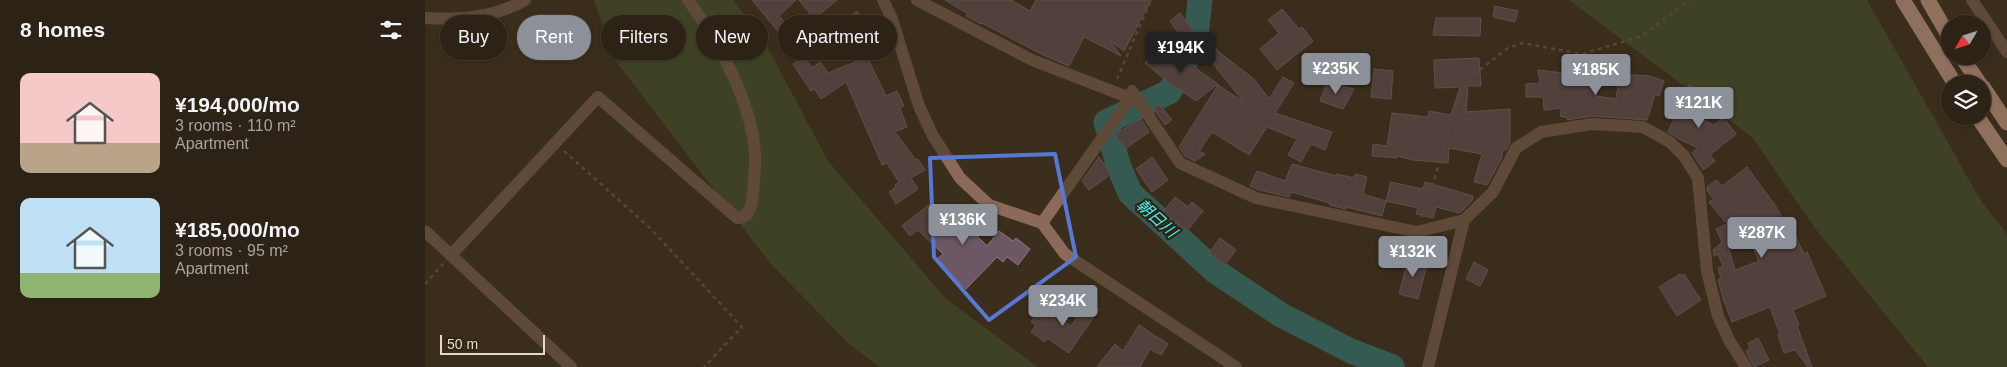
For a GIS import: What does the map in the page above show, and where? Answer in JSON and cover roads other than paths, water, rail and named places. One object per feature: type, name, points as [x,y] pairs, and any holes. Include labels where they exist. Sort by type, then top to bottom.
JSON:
[{"type":"highway","points":[[1903,0],[1949,75]]},
{"type":"highway","points":[[1928,0],[1941,22]]},
{"type":"highway","points":[[1991,99],[2007,123]]},
{"type":"highway","points":[[1983,125],[2007,160]]},
{"type":"street","points":[[425,18],[451,19],[477,16],[498,12],[525,0]]},
{"type":"street","points":[[451,255],[598,97],[737,218],[743,218],[747,215],[753,198],[755,153],[747,111],[731,69],[699,14],[688,0]]},
{"type":"street","points":[[883,0],[892,18],[919,106],[933,136],[960,178],[989,205],[1042,223],[1065,254],[1236,367]]},
{"type":"street","points":[[917,0],[1032,60],[1130,98]]},
{"type":"street","points":[[1972,0],[2007,52]]},
{"type":"street","points":[[1042,223],[1130,98],[1132,91],[1180,163],[1251,196],[1417,232],[1464,220],[1493,192],[1515,148],[1541,132],[1592,124],[1643,127],[1670,142],[1684,156],[1697,178],[1707,271],[1719,316],[1730,342],[1746,367]]},
{"type":"street","points":[[1428,367],[1464,220]]},
{"type":"street","points":[[425,231],[571,367]]},
{"type":"waterway","name":"朝日川","points":[[1200,0],[1196,37],[1180,74],[1169,92],[1106,122],[1119,167],[1130,193],[1215,271],[1281,315],[1351,351],[1392,367]]}]
